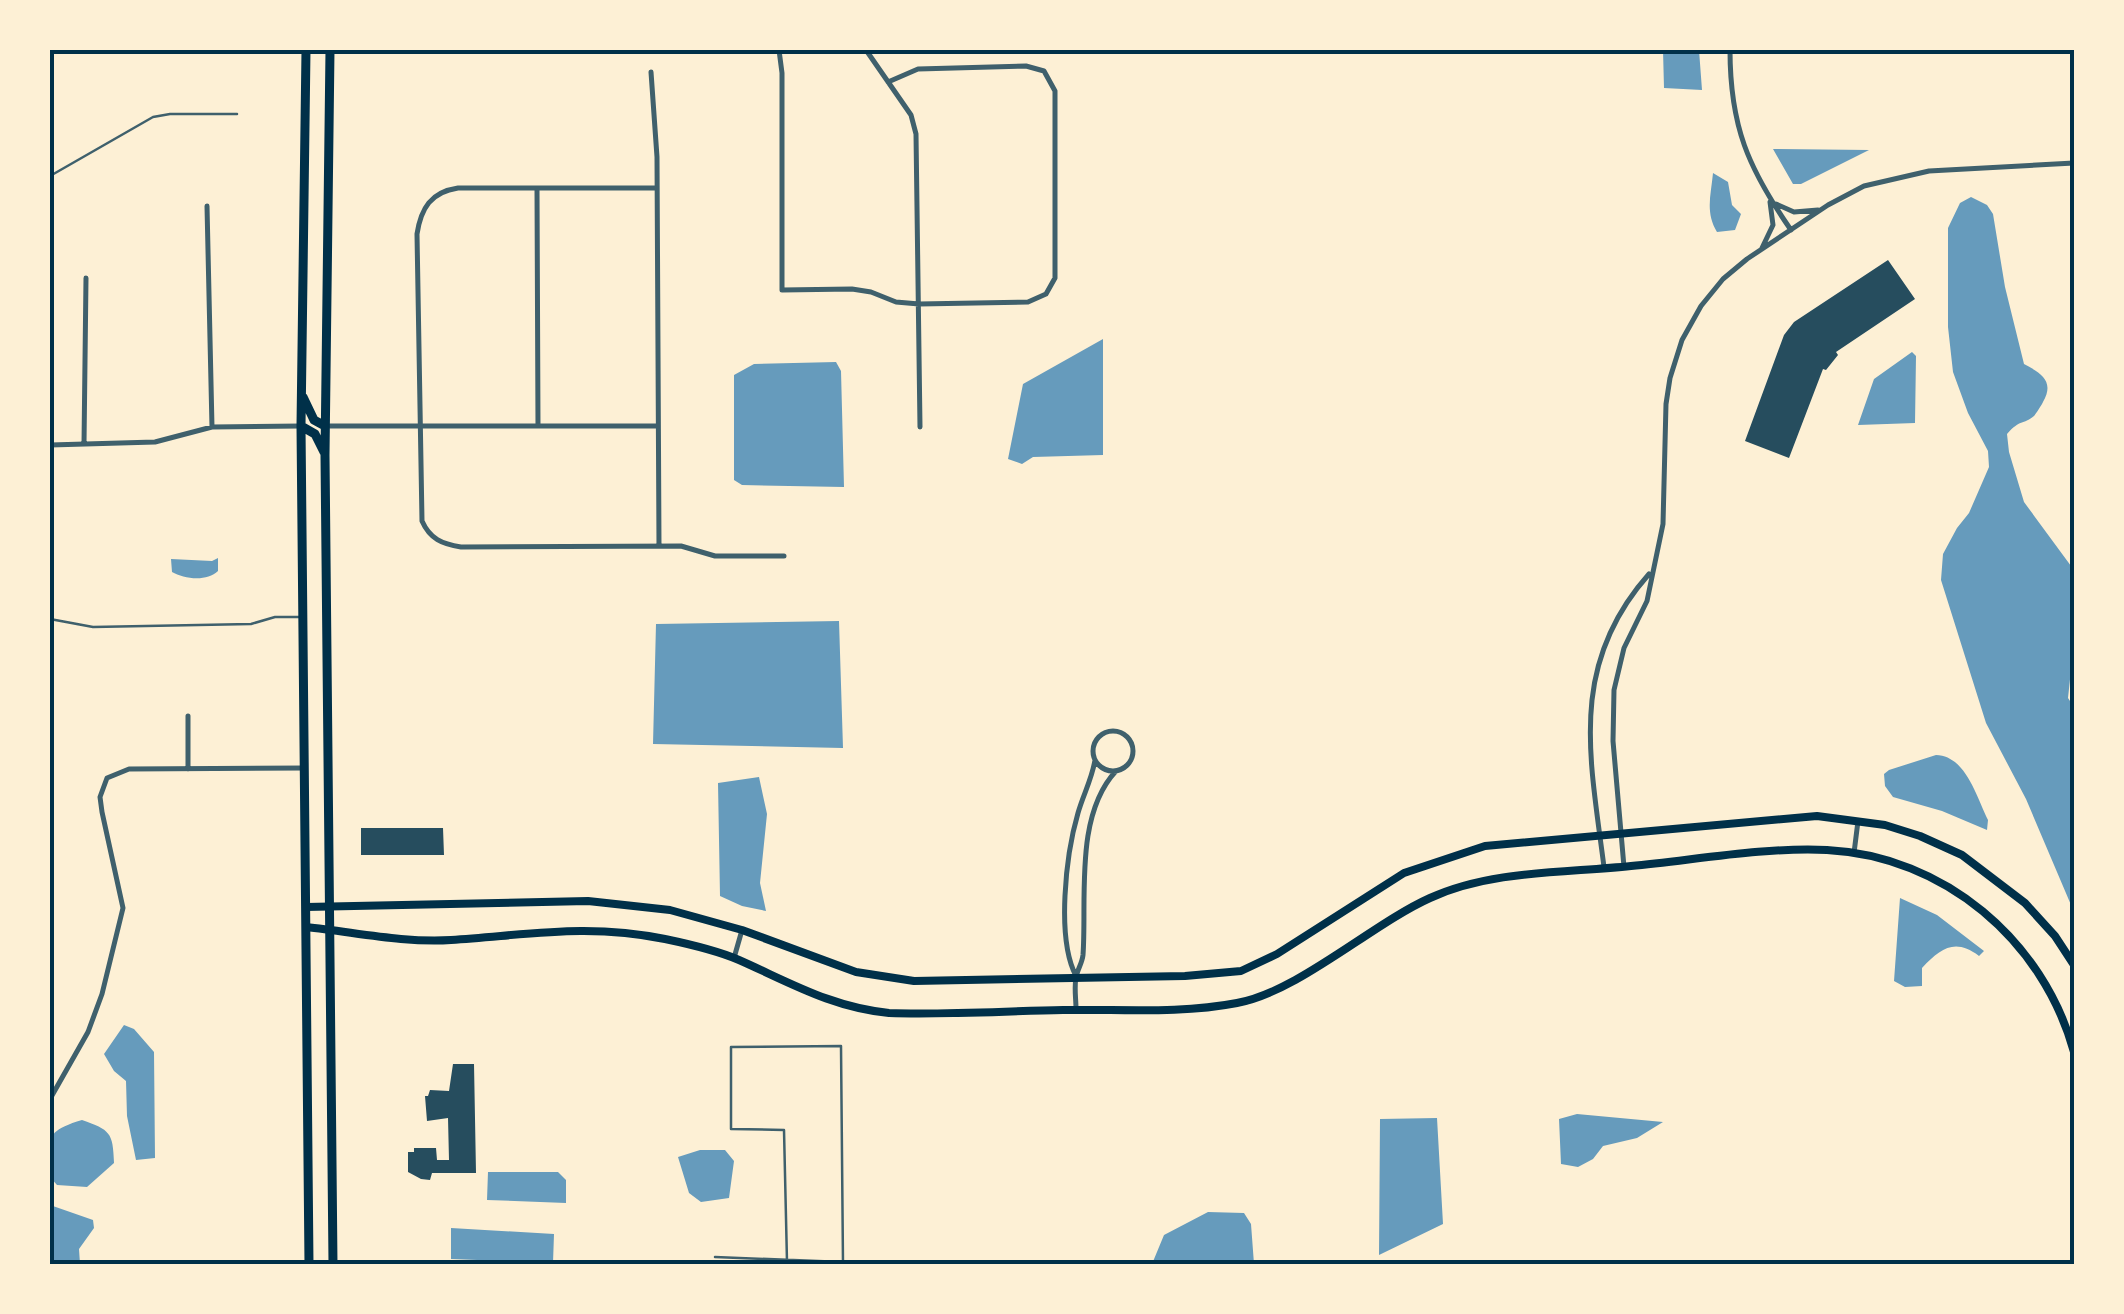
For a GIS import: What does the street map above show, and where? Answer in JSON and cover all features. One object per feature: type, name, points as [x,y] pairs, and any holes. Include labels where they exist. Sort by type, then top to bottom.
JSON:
[{"type":"main road","points":[[306,50],[302,426],[310,1262]]},
{"type":"main road","points":[[330,50],[325,454],[333,1264]]},
{"type":"main road","points":[[302,394],[314,420],[325,426]]},
{"type":"main road","points":[[302,426],[314,434],[325,454]]},
{"type":"main road","points":[[306,907],[588,901],[670,910],[742,930],[856,972],[914,981],[1186,976],[1241,971],[1277,954],[1404,874],[1485,846],[1801,816],[1858,819],[1920,836],[1977,864],[2025,902],[2074,964]]},
{"type":"main road","points":[[306,928],[448,940],[586,929],[667,940],[734,958],[830,1002],[858,1010],[923,1014],[1186,1010],[1242,1002],[1287,983],[1430,897],[1489,879],[1800,850],[1854,853],[1887,860],[1932,878],[1994,920],[2046,984],[2074,1052]]},
{"type":"street","points":[[779,50],[782,290],[852,289],[896,302],[919,304],[1028,302],[1046,294],[1055,278],[1055,90],[1044,72],[1026,66],[918,69],[888,82]]},
{"type":"street","points":[[866,50],[911,115],[916,134],[920,427]]},
{"type":"street","points":[[1730,50],[1730,94],[1736,126],[1752,168],[1791,230]]},
{"type":"street","points":[[650,72],[657,188],[658,546]]},
{"type":"street","points":[[1624,867],[1612,700],[1624,648],[1647,601],[1666,510],[1666,404],[1675,359],[1690,324],[1723,279],[1760,250],[1864,186],[1903,175],[2074,163]]},
{"type":"street","points":[[657,188],[446,190],[421,212],[417,234],[422,521],[436,540],[461,547],[658,546],[689,547],[715,556],[784,556]]},
{"type":"street","points":[[537,189],[538,427]]},
{"type":"street","points":[[1770,199],[1794,212],[1821,210]]},
{"type":"street","points":[[1760,250],[1773,224],[1770,199]]},
{"type":"street","points":[[208,206],[212,427]]},
{"type":"street","points":[[84,444],[86,278]]},
{"type":"street","points":[[50,445],[155,442],[212,427],[302,426]]},
{"type":"street","points":[[325,426],[657,426]]},
{"type":"street","points":[[1604,869],[1589,726],[1592,691],[1597,666],[1616,620],[1651,572]]},
{"type":"street","points":[[188,716],[188,769]]},
{"type":"street","points":[[1076,976],[1068,962],[1072,834],[1095,760],[1093,746],[1100,735],[1113,730],[1126,734],[1133,743],[1134,754],[1124,768],[1108,779],[1090,832],[1084,876],[1083,960],[1076,976],[1076,1010]]},
{"type":"street","points":[[1095,760],[1103,768],[1116,771]]},
{"type":"street","points":[[50,1100],[88,1032],[102,994],[123,908],[100,797],[107,778],[129,768],[304,768]]},
{"type":"street","points":[[1854,853],[1858,819]]},
{"type":"street","points":[[734,958],[742,930]]},
{"type":"lane","points":[[50,176],[153,117],[237,114]]},
{"type":"lane","points":[[50,619],[92,626],[251,624],[275,617],[303,616]]},
{"type":"lane","points":[[715,1257],[786,1262],[843,1263],[841,1046],[731,1047],[730,1129],[784,1130],[786,1262]]},
{"type":"lane","points":[[752,1258],[752,1264]]},
{"type":"water","points":[[1663,50],[1699,50],[1702,90],[1664,88]]},
{"type":"water","points":[[1773,149],[1869,150],[1801,184],[1793,184]]},
{"type":"water","points":[[1713,173],[1728,182],[1732,205],[1741,214],[1735,230],[1717,232],[1713,225]]},
{"type":"water","points":[[1971,197],[1987,205],[1993,214],[2005,287],[2024,364],[2041,374],[2047,383],[2046,395],[2035,415],[2007,434],[2024,502],[2071,566],[2074,642],[2068,698],[2074,707],[2074,912],[2026,799],[1986,723],[1941,580],[1943,554],[1969,513],[1989,467],[1988,451],[1953,372],[1948,327],[1948,228],[1960,203]]},
{"type":"water","points":[[1103,339],[1103,455],[1033,457],[1022,464],[1008,459],[1023,384]]},
{"type":"water","points":[[1912,352],[1916,356],[1915,423],[1858,425],[1874,379]]},
{"type":"water","points":[[836,362],[841,371],[844,487],[742,485],[734,480],[734,375],[754,364]]},
{"type":"water","points":[[218,558],[218,571],[208,577],[189,578],[172,572],[171,559]]},
{"type":"water","points":[[839,621],[843,748],[653,744],[656,624]]},
{"type":"water","points":[[1936,755],[1955,762],[1969,779],[1988,820],[1987,830],[1942,811],[1893,797],[1885,786],[1884,774],[1889,770]]},
{"type":"water","points":[[759,777],[767,814],[760,883],[766,911],[720,896],[718,783]]},
{"type":"water","points":[[1900,898],[1937,915],[1984,951],[1979,956],[1963,947],[1949,948],[1922,968],[1922,986],[1905,987],[1894,981]]},
{"type":"water","points":[[124,1025],[134,1029],[154,1052],[155,1158],[136,1160],[127,1116],[126,1081],[104,1054]]},
{"type":"water","points":[[1577,1114],[1663,1122],[1637,1138],[1603,1146],[1593,1159],[1578,1167],[1561,1164],[1559,1119]]},
{"type":"water","points":[[1437,1118],[1443,1224],[1379,1255],[1380,1119]]},
{"type":"water","points":[[82,1120],[108,1134],[114,1163],[87,1187],[57,1185],[50,1177],[51,1139],[60,1129]]},
{"type":"water","points":[[700,1150],[725,1150],[734,1161],[729,1198],[701,1202],[689,1193],[678,1157]]},
{"type":"water","points":[[488,1172],[558,1172],[566,1180],[566,1203],[487,1200]]},
{"type":"water","points":[[50,1205],[93,1220],[94,1228],[79,1249],[80,1264],[50,1264]]},
{"type":"water","points":[[1208,1212],[1244,1213],[1251,1224],[1254,1264],[1152,1264],[1164,1235]]},
{"type":"water","points":[[451,1228],[554,1234],[553,1263],[451,1259]]},
{"type":"building","points":[[1888,260],[1915,299],[1836,352],[1838,355],[1823,369],[1789,458],[1745,441],[1784,335],[1794,322]]},
{"type":"building","points":[[361,828],[443,828],[444,855],[361,855]]},
{"type":"building","points":[[453,1064],[474,1064],[476,1173],[432,1173],[430,1180],[421,1179],[408,1172],[408,1152],[414,1152],[414,1148],[436,1148],[437,1160],[449,1160],[448,1118],[427,1121],[425,1096],[430,1090],[449,1091]]}]
